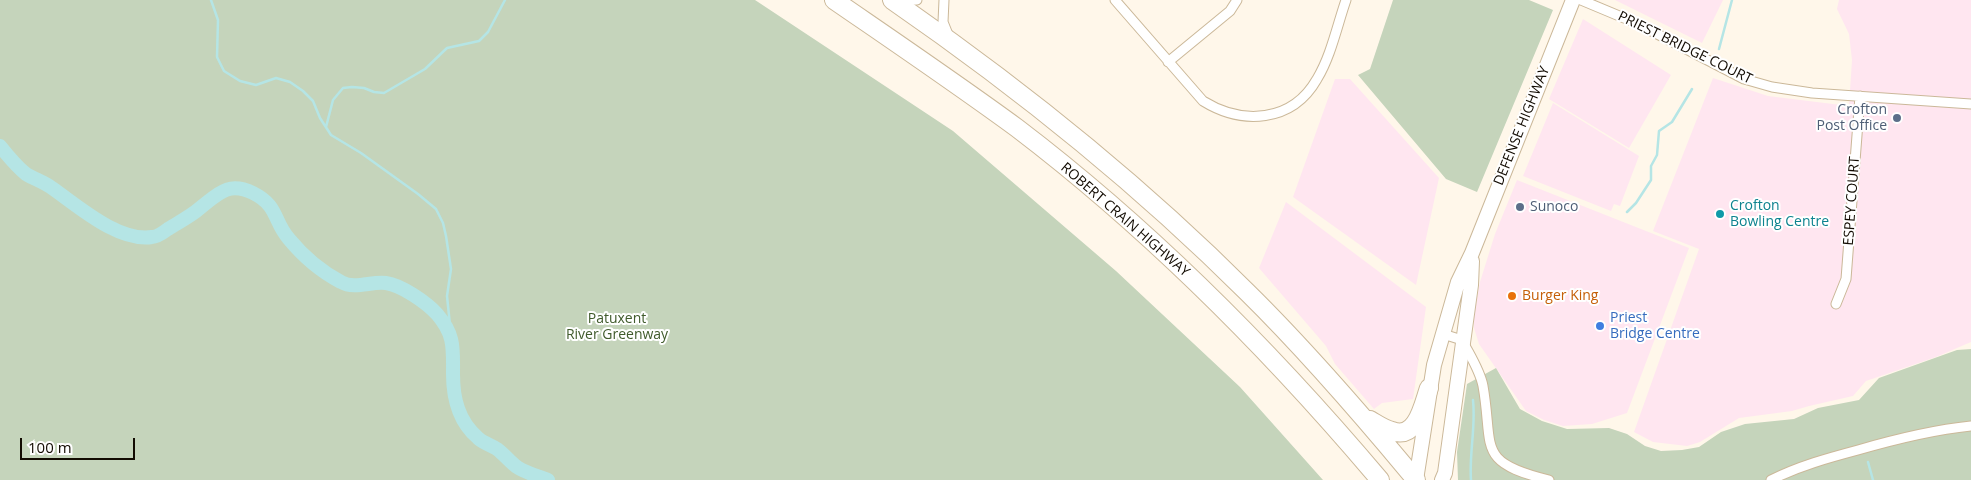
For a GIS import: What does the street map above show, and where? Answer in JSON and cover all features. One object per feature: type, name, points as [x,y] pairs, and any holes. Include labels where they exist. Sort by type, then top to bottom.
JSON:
[{"type":"highway","name":"ROBERT CRAIN HIGHWAY","points":[[834,0],[1018,129],[1152,241],[1261,347],[1380,480]]},
{"type":"highway","name":"ROBERT CRAIN HIGHWAY","points":[[893,1],[1068,130],[1170,219],[1254,298],[1322,370],[1416,480]]},
{"type":"highway","points":[[1362,416],[1391,431],[1404,432],[1413,427],[1429,388]]},
{"type":"main road","name":"DEFENSE HIGHWAY","points":[[1416,480],[1429,388],[1458,282],[1472,253],[1573,0]]},
{"type":"main road","name":"DEFENSE HIGHWAY","points":[[1442,480],[1471,285],[1472,253]]},
{"type":"street","points":[[893,1],[917,0]]},
{"type":"street","points":[[944,0],[943,22],[951,42]]},
{"type":"street","points":[[1115,0],[1192,91],[1203,101],[1218,111],[1251,118],[1269,115],[1285,109],[1298,101],[1317,80],[1346,0]]},
{"type":"street","points":[[1168,62],[1230,11],[1237,0]]},
{"type":"street","name":"PRIEST BRIDGE COURT","points":[[1581,0],[1636,22],[1744,79],[1788,90],[1971,104]]},
{"type":"street","name":"ESPEY COURT","points":[[1836,304],[1846,279],[1860,96]]},
{"type":"street","points":[[1443,334],[1462,340],[1482,383],[1487,429],[1494,454],[1500,462],[1518,472],[1549,480]]},
{"type":"street","points":[[1771,480],[1807,464],[1903,437],[1929,431],[1971,426]]},
{"type":"shaded area","points":[[1615,0],[1723,0],[1702,43]]},
{"type":"shaded area","points":[[1839,0],[1971,0],[1971,342],[1936,357],[1866,381],[1853,396],[1792,411],[1739,418],[1700,442],[1687,446],[1653,442],[1634,432],[1699,249],[1653,231],[1713,78],[1768,96],[1849,106],[1852,60],[1849,34],[1837,9]]},
{"type":"shaded area","points":[[1583,19],[1671,75],[1629,148],[1549,99]]},
{"type":"shaded area","points":[[1335,79],[1350,79],[1439,178],[1416,285],[1293,197]]},
{"type":"shaded area","points":[[1553,103],[1639,156],[1620,206],[1614,204],[1611,211],[1523,176]]},
{"type":"shaded area","points":[[1517,180],[1689,248],[1627,413],[1592,424],[1563,426],[1544,420],[1526,411],[1479,344],[1474,328],[1474,315],[1480,282],[1495,234]]},
{"type":"shaded area","points":[[1286,202],[1426,307],[1413,399],[1382,403],[1374,409],[1335,364],[1326,346],[1259,268]]},
{"type":"green space","name":"Patuxent River Greenway","points":[[0,0],[755,0],[953,131],[1116,271],[1240,387],[1323,480],[0,480]]},
{"type":"green space","points":[[1393,0],[1529,0],[1553,10],[1477,192],[1446,179],[1358,75],[1370,69]]},
{"type":"green space","points":[[1971,349],[1971,480],[1458,480],[1457,452],[1467,384],[1496,368],[1520,409],[1542,421],[1567,429],[1609,428],[1627,434],[1645,446],[1661,451],[1699,447],[1721,432],[1745,424],[1794,419],[1818,408],[1859,400],[1879,378],[1957,350]]},
{"type":"waterway","points":[[211,0],[218,20],[217,57],[224,71],[240,81],[256,85],[276,78],[290,82],[313,101],[320,118],[331,135],[361,153],[436,209],[443,223],[451,269],[447,296],[451,335]]},
{"type":"waterway","points":[[326,127],[333,100],[343,88],[364,88],[384,93],[425,69],[447,48],[479,41],[488,32],[505,0]]},
{"type":"waterway","points":[[1719,49],[1732,0]]},
{"type":"waterway","points":[[1627,212],[1636,203],[1651,180],[1651,166],[1657,155],[1659,131],[1672,122],[1692,89]]},
{"type":"waterway","points":[[0,146],[26,174],[49,186],[99,221],[126,234],[139,237],[154,237],[160,234],[193,214],[224,191],[237,188],[253,193],[272,209],[284,232],[294,245],[327,273],[346,284],[392,284],[420,299],[432,309],[443,322],[452,342],[454,392],[461,417],[480,440],[497,449],[517,467],[548,480]]},
{"type":"waterway","points":[[1471,480],[1473,400]]},
{"type":"waterway","points":[[1868,462],[1873,480]]},
{"type":"place","name":"Crofton Post Office","points":[[1897,118]]},
{"type":"place","name":"Sunoco","points":[[1520,207]]},
{"type":"place","name":"Crofton Bowling Centre","points":[[1720,214]]},
{"type":"place","name":"Burger King","points":[[1512,296]]},
{"type":"place","name":"Priest Bridge Centre","points":[[1600,326]]}]
